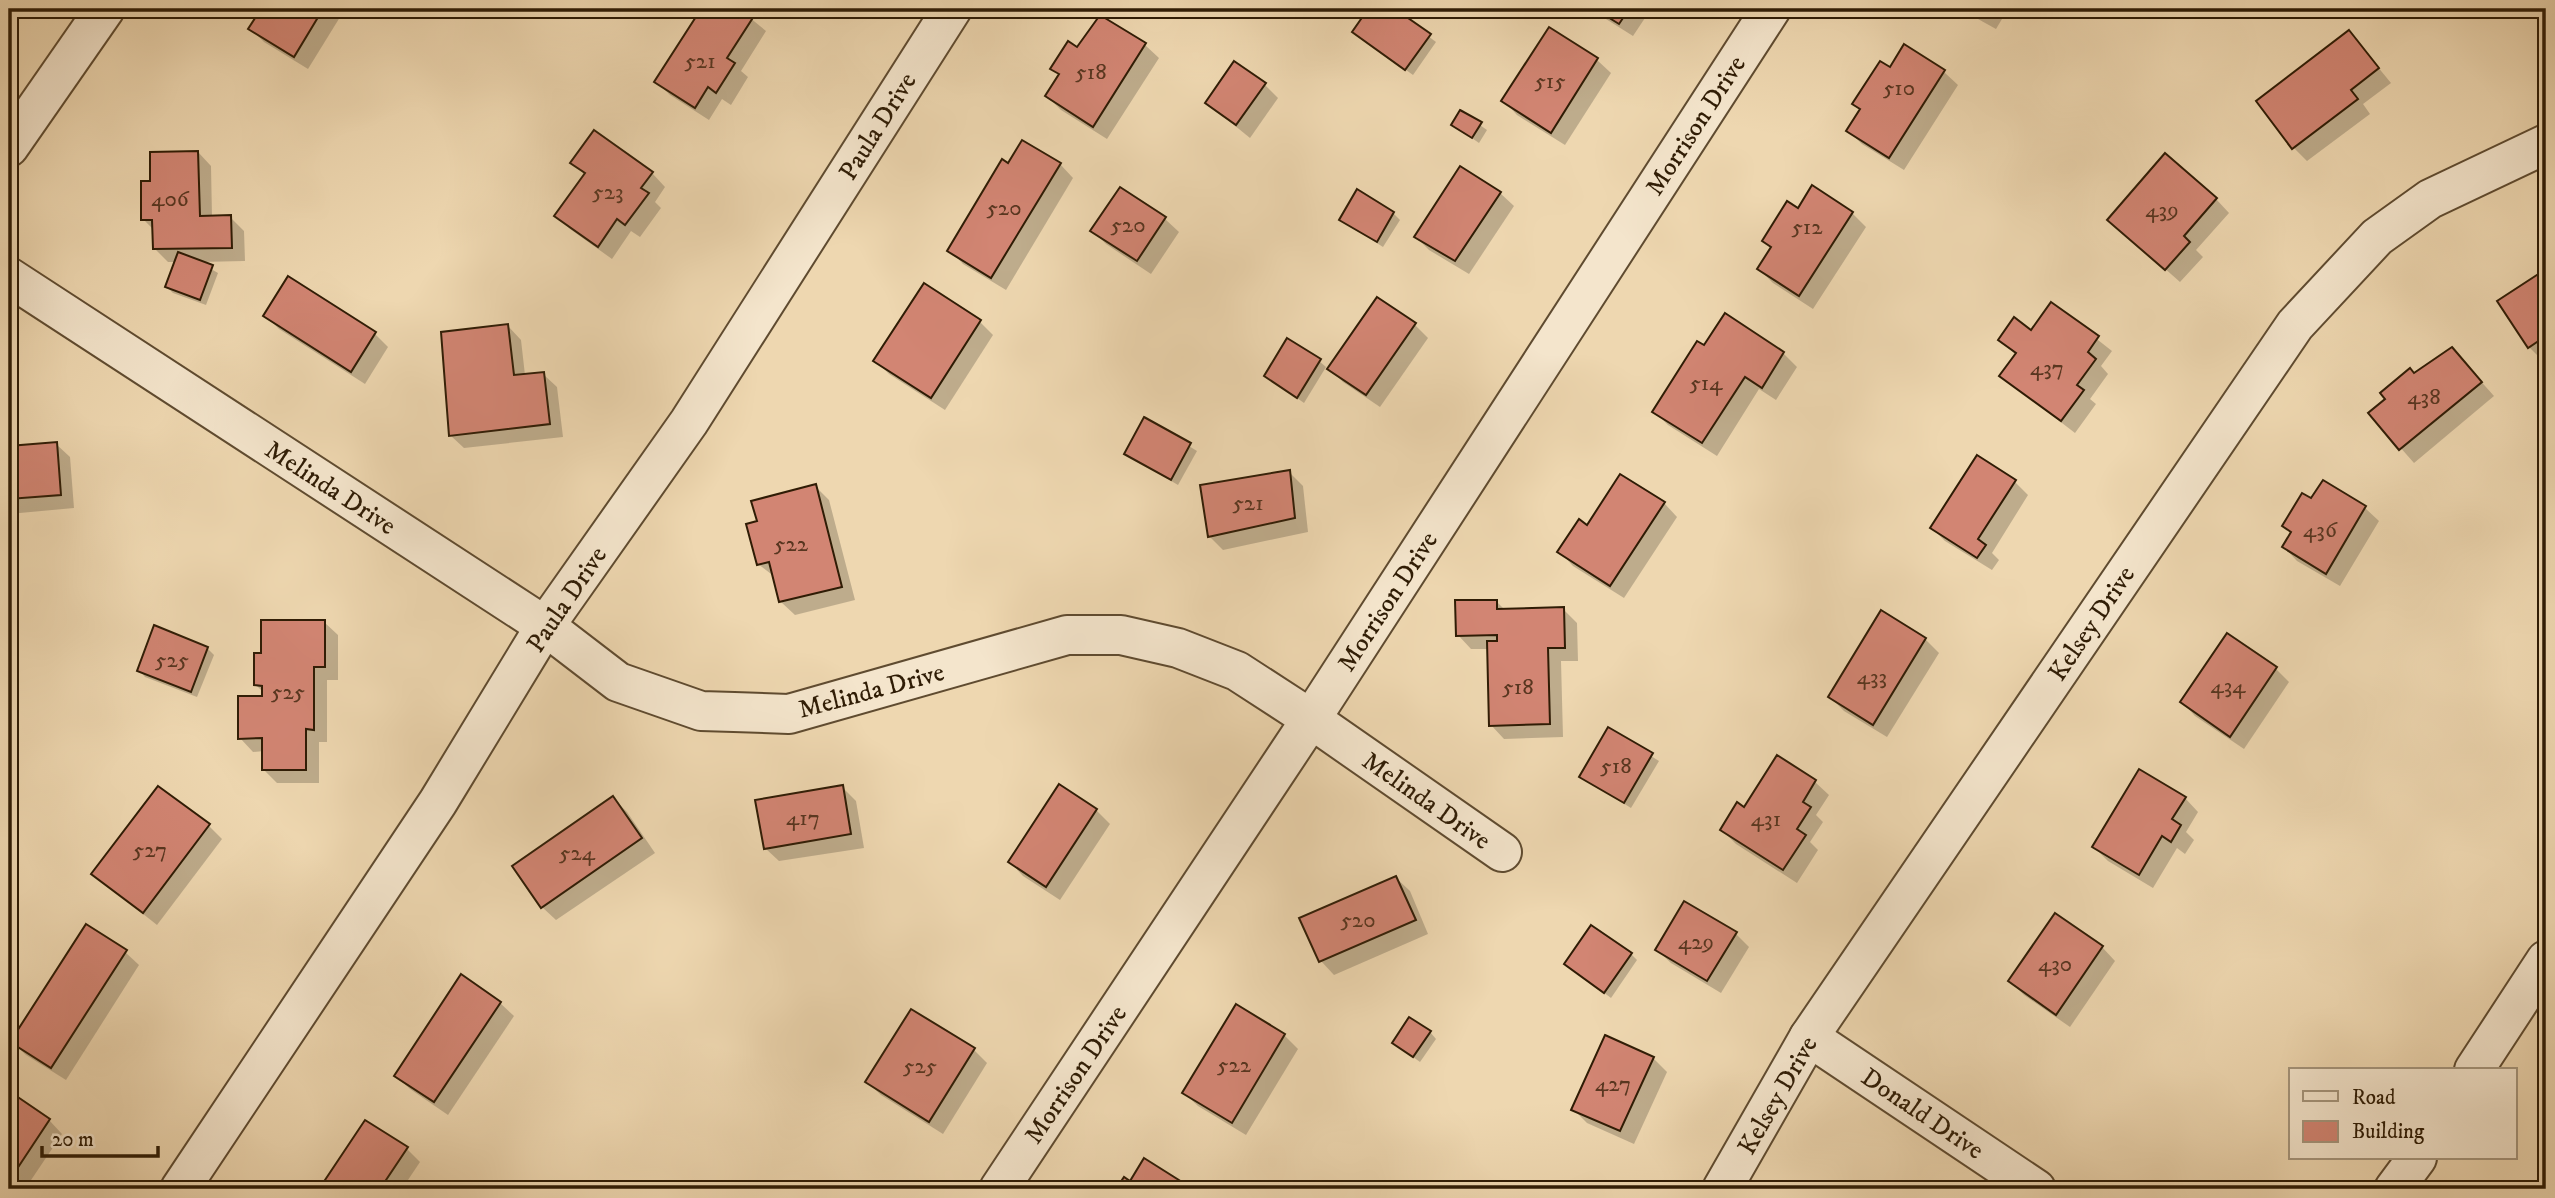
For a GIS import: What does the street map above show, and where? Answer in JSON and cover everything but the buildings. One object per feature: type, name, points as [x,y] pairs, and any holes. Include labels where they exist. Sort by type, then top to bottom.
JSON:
[{"type":"street","points":[[9,147],[106,9]]},
{"type":"street","name":"Paula Drive","points":[[180,1189],[438,802],[545,626],[689,422],[952,9]]},
{"type":"street","name":"Morrison Drive","points":[[999,1189],[1311,719],[1771,9]]},
{"type":"street","name":"Kelsey Drive","points":[[1722,1189],[1810,1037],[2295,325],[2377,237],[2430,199],[2546,144]]},
{"type":"street","name":"Melinda Drive","points":[[9,277],[545,626],[618,682],[701,711],[789,714],[1067,635],[1121,635],[1178,648],[1237,671],[1311,719],[1502,852]]},
{"type":"street","points":[[2475,1068],[2546,960]]},
{"type":"street","name":"Donald Drive","points":[[1810,1037],[2036,1189]]},
{"type":"street","points":[[2395,1189],[2416,1160]]}]
